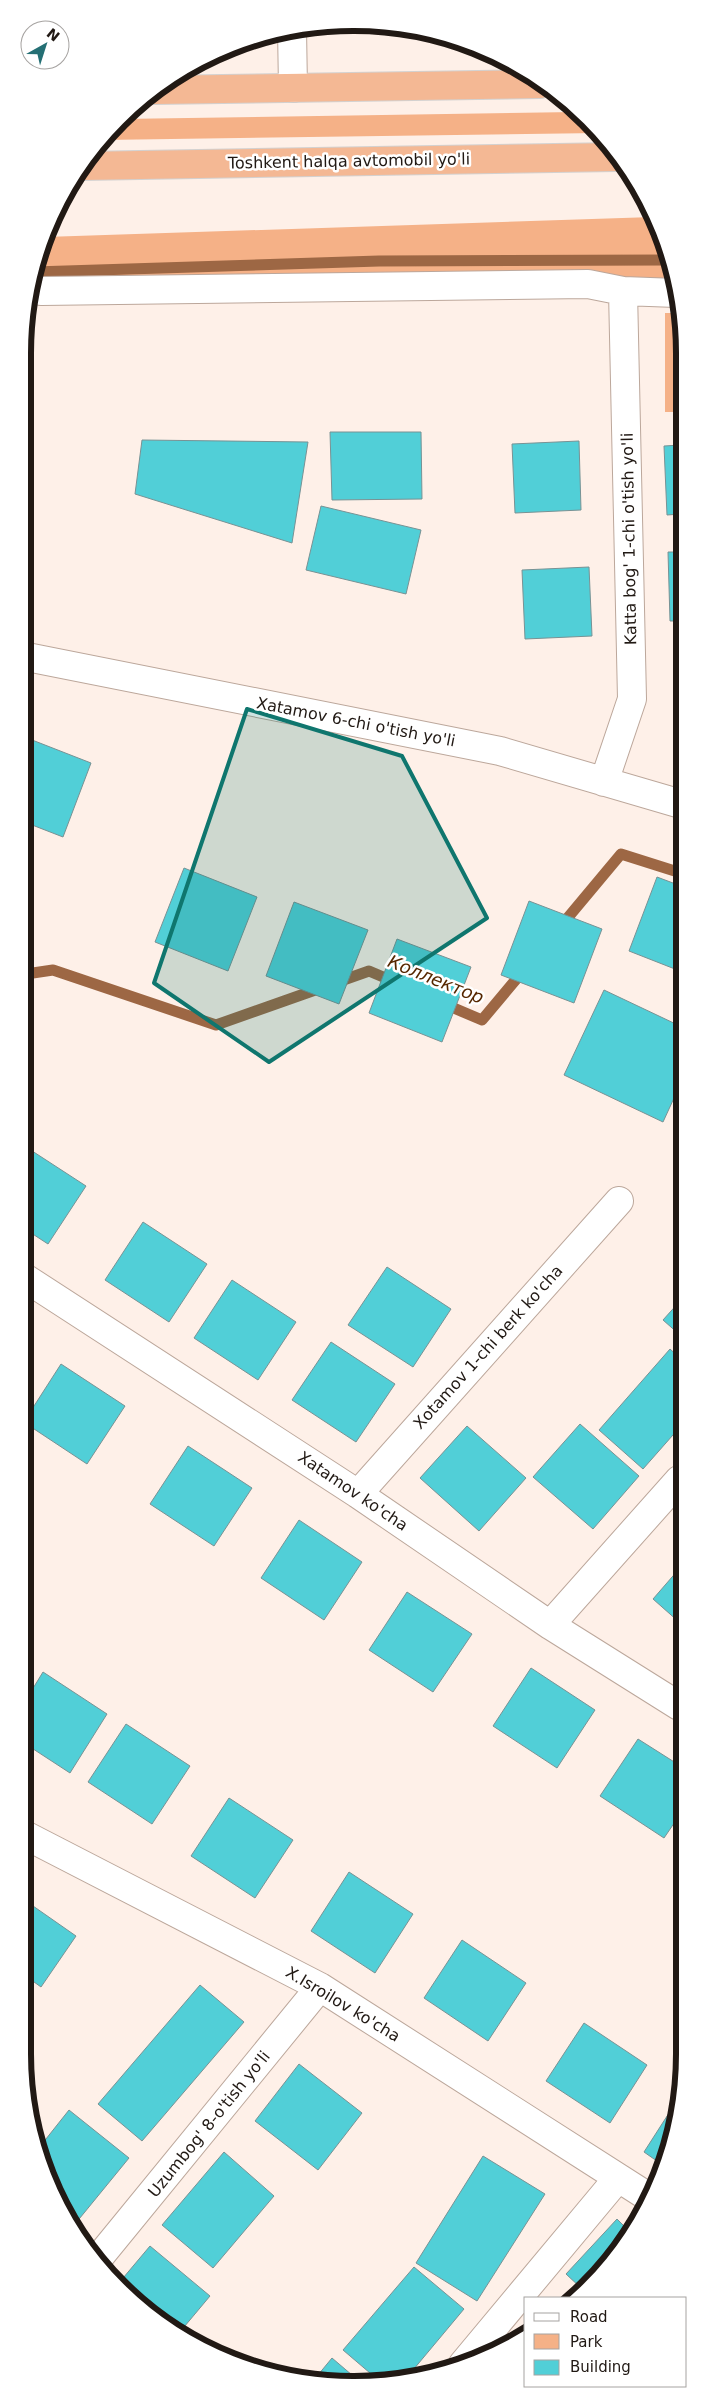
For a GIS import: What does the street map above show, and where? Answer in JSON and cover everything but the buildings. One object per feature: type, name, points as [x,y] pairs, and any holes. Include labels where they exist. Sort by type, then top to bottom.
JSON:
[{"type":"highway","points":[[169,90],[530,84]]},
{"type":"highway","name":"Toshkent halqa avtomobil yo'li","points":[[92,166],[609,157]]},
{"type":"street","points":[[292,37],[293,88]]},
{"type":"street","points":[[41,290],[588,284],[624,291],[670,293]]},
{"type":"street","name":"Katta bog' 1-chi o'tish yo'li","points":[[604,782],[632,699],[624,291]]},
{"type":"street","name":"Xatamov 6-chi o'tish yo'li","points":[[31,658],[500,751],[676,803]]},
{"type":"street","name":"Xotamov 1-chi berk ko'cha","points":[[358,1494],[619,1201]]},
{"type":"street","name":"Xatamov ko'cha","points":[[31,1282],[358,1494],[550,1625],[676,1704]]},
{"type":"street","points":[[550,1625],[676,1483]]},
{"type":"street","name":"X.Isroilov ko'cha","points":[[31,1838],[320,1987],[644,2194]]},
{"type":"street","name":"Uzumbog' 8-o'tish yo'li","points":[[102,2255],[320,1987]]},
{"type":"street","points":[[472,2353],[618,2178]]},
{"type":"highlighted area","points":[[247,709],[402,756],[487,918],[269,1062],[154,983]]},
{"type":"green space","points":[[567,112],[588,133],[112,140],[133,119]]},
{"type":"green space","points":[[646,217],[659,250],[668,283],[39,282],[53,237]]},
{"type":"green space","points":[[665,313],[673,313],[676,354],[676,412],[665,412]]},
{"type":"waterway","points":[[42,272],[379,261],[662,260]]},
{"type":"waterway","name":"Коллектор","points":[[560,927],[621,854],[676,871]]},
{"type":"waterway","name":"Коллектор","points":[[31,973],[53,970],[216,1025],[369,971],[395,982]]},
{"type":"waterway","name":"Коллектор","points":[[442,1003],[482,1020],[524,970]]}]
